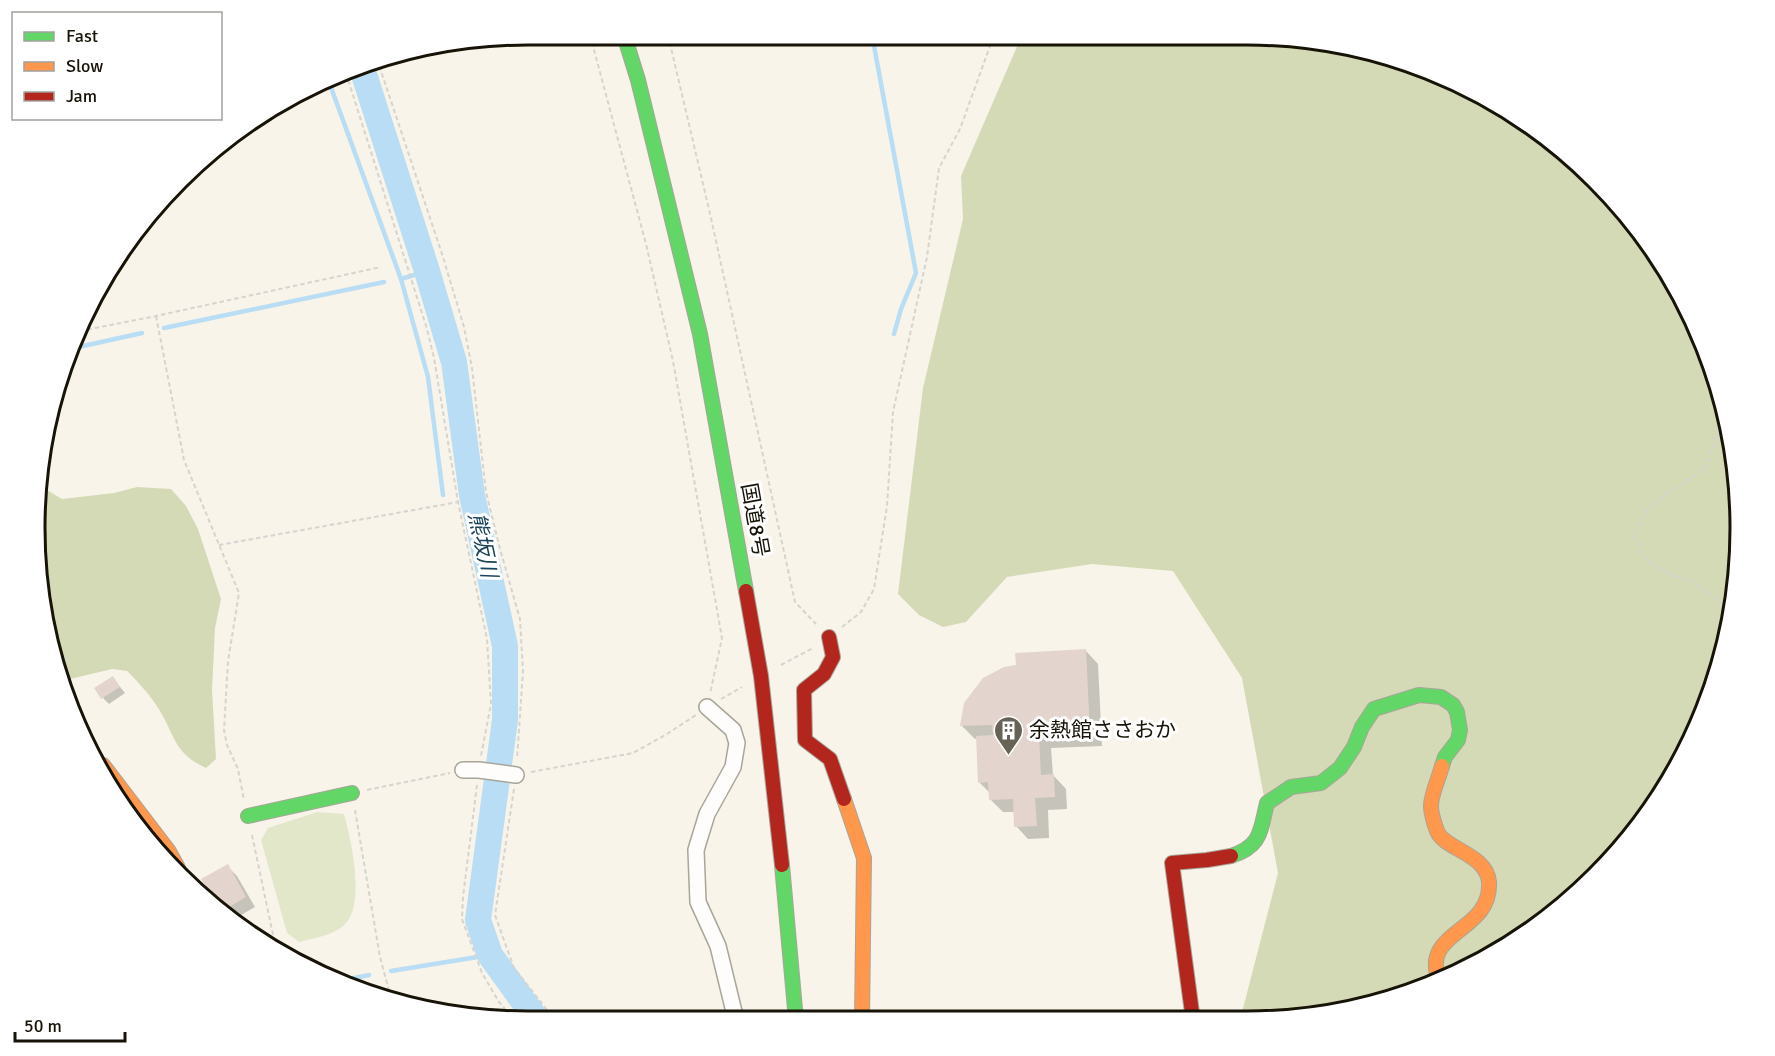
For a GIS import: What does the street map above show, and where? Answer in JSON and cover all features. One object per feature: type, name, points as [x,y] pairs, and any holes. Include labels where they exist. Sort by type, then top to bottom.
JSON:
[{"type":"main road","name":"国道8号","points":[[627,45],[638,80],[700,334],[761,676],[788,915],[795,1011]]},
{"type":"main road","points":[[829,637],[833,657],[824,674],[804,690],[805,740],[830,759],[864,858],[862,1011]]},
{"type":"main road","points":[[1192,1011],[1172,863],[1221,860],[1252,846],[1260,835],[1267,803],[1291,787],[1321,783],[1340,768],[1374,710],[1419,695],[1441,697],[1453,705],[1459,722],[1458,740],[1445,757],[1431,805],[1438,834],[1481,866],[1490,881],[1487,900],[1475,918],[1447,940],[1434,956],[1435,973]]},
{"type":"main road","points":[[123,791],[164,845]]},
{"type":"main road","points":[[248,816],[352,793]]},
{"type":"street","points":[[707,707],[733,730],[737,743],[734,767],[707,814],[696,850],[698,902],[718,946],[734,1011]]},
{"type":"street","points":[[471,770],[516,775]]},
{"type":"path","points":[[593,45],[646,244],[673,361],[722,638],[707,707]]},
{"type":"path","points":[[670,45],[711,218],[795,602],[829,637]]},
{"type":"path","points":[[516,775],[633,753],[667,734],[707,707],[809,651],[861,612],[874,589],[887,506],[893,412],[927,256],[939,168],[960,129],[989,45]]},
{"type":"path","points":[[380,69],[464,327],[472,368],[486,492],[520,619],[523,671],[516,775],[495,915],[514,968],[548,1011]]},
{"type":"path","points":[[348,80],[427,329],[458,502],[487,639],[491,704],[471,770],[462,919],[482,973],[506,1010]]},
{"type":"path","points":[[88,329],[381,267]]},
{"type":"path","points":[[156,316],[184,460],[239,593],[228,661],[224,730],[227,745],[238,769],[274,938]]},
{"type":"path","points":[[1720,428],[1705,469],[1662,497],[1643,515],[1634,535],[1646,559],[1666,573],[1689,580],[1724,606]]},
{"type":"path","points":[[218,545],[458,502]]},
{"type":"path","points":[[389,990],[380,957],[352,793],[471,770]]},
{"type":"green space","points":[[1018,45],[1279,46],[1341,54],[1372,61],[1461,95],[1515,126],[1541,145],[1589,186],[1630,234],[1649,260],[1680,314],[1714,403],[1726,465],[1729,496],[1729,560],[1726,591],[1714,653],[1704,683],[1680,742],[1665,770],[1630,822],[1589,870],[1541,911],[1515,930],[1461,961],[1402,985],[1341,1002],[1279,1010],[1242,1011],[1278,873],[1242,678],[1173,571],[1092,564],[1007,577],[966,622],[943,627],[919,615],[898,594],[923,388],[963,219],[961,176]]},
{"type":"green space","points":[[137,487],[171,489],[186,506],[198,529],[221,599],[215,628],[212,690],[216,759],[206,768],[188,757],[177,744],[157,706],[145,690],[127,671],[112,669],[70,679],[61,653],[49,591],[45,528],[47,489],[62,499],[114,493]]},
{"type":"green space","points":[[317,812],[344,814],[355,873],[354,904],[350,917],[343,926],[322,936],[299,942],[287,933],[261,840],[268,828]]},
{"type":"building","name":"余熱館ささおか","points":[[1086,649],[1090,733],[1039,736],[1041,775],[1054,774],[1055,797],[1035,798],[1037,826],[1014,827],[1013,799],[989,800],[988,782],[978,783],[976,736],[993,735],[992,725],[960,726],[964,703],[983,678],[1004,667],[1016,665],[1015,653]]},
{"type":"building","points":[[113,676],[120,687],[101,699],[94,688]]},
{"type":"building","points":[[228,864],[246,897],[229,907],[206,887],[201,879]]},
{"type":"waterway","points":[[874,45],[916,273],[901,309],[894,334]]},
{"type":"waterway","name":"熊坂川","points":[[364,74],[454,362],[472,495],[505,646],[505,720],[478,920],[490,955],[530,1011]]},
{"type":"waterway","points":[[331,87],[401,279],[428,377],[443,495]]},
{"type":"waterway","points":[[401,279],[427,271]]},
{"type":"waterway","points":[[164,328],[384,282]]},
{"type":"waterway","points":[[81,347],[142,333]]},
{"type":"waterway","points":[[391,971],[490,955]]},
{"type":"waterway","points":[[354,978],[369,975]]},
{"type":"traffic: fast","points":[[627,45],[638,80],[700,334],[746,591]]},
{"type":"traffic: fast","points":[[1231,856],[1254,842],[1261,829],[1267,803],[1291,787],[1321,783],[1340,768],[1374,709],[1419,695],[1441,697],[1453,705],[1457,712],[1460,730],[1458,740],[1445,757],[1442,766]]},
{"type":"traffic: fast","points":[[248,816],[352,793]]},
{"type":"traffic: fast","points":[[782,865],[795,1011]]},
{"type":"traffic: slow","points":[[1437,972],[1436,964],[1439,951],[1447,940],[1480,912],[1487,899],[1489,882],[1487,873],[1481,865],[1442,839],[1438,833],[1431,801],[1442,766]]},
{"type":"traffic: slow","points":[[123,791],[164,845]]},
{"type":"traffic: slow","points":[[844,799],[864,858],[862,1011]]},
{"type":"traffic: jam","points":[[746,591],[761,676],[782,865]]},
{"type":"traffic: jam","points":[[829,637],[833,657],[824,674],[804,690],[805,740],[830,759],[844,799]]},
{"type":"traffic: jam","points":[[1192,1011],[1172,863],[1231,856]]},
{"type":"place","name":"余熱館ささおか","points":[[1008,756]]}]
